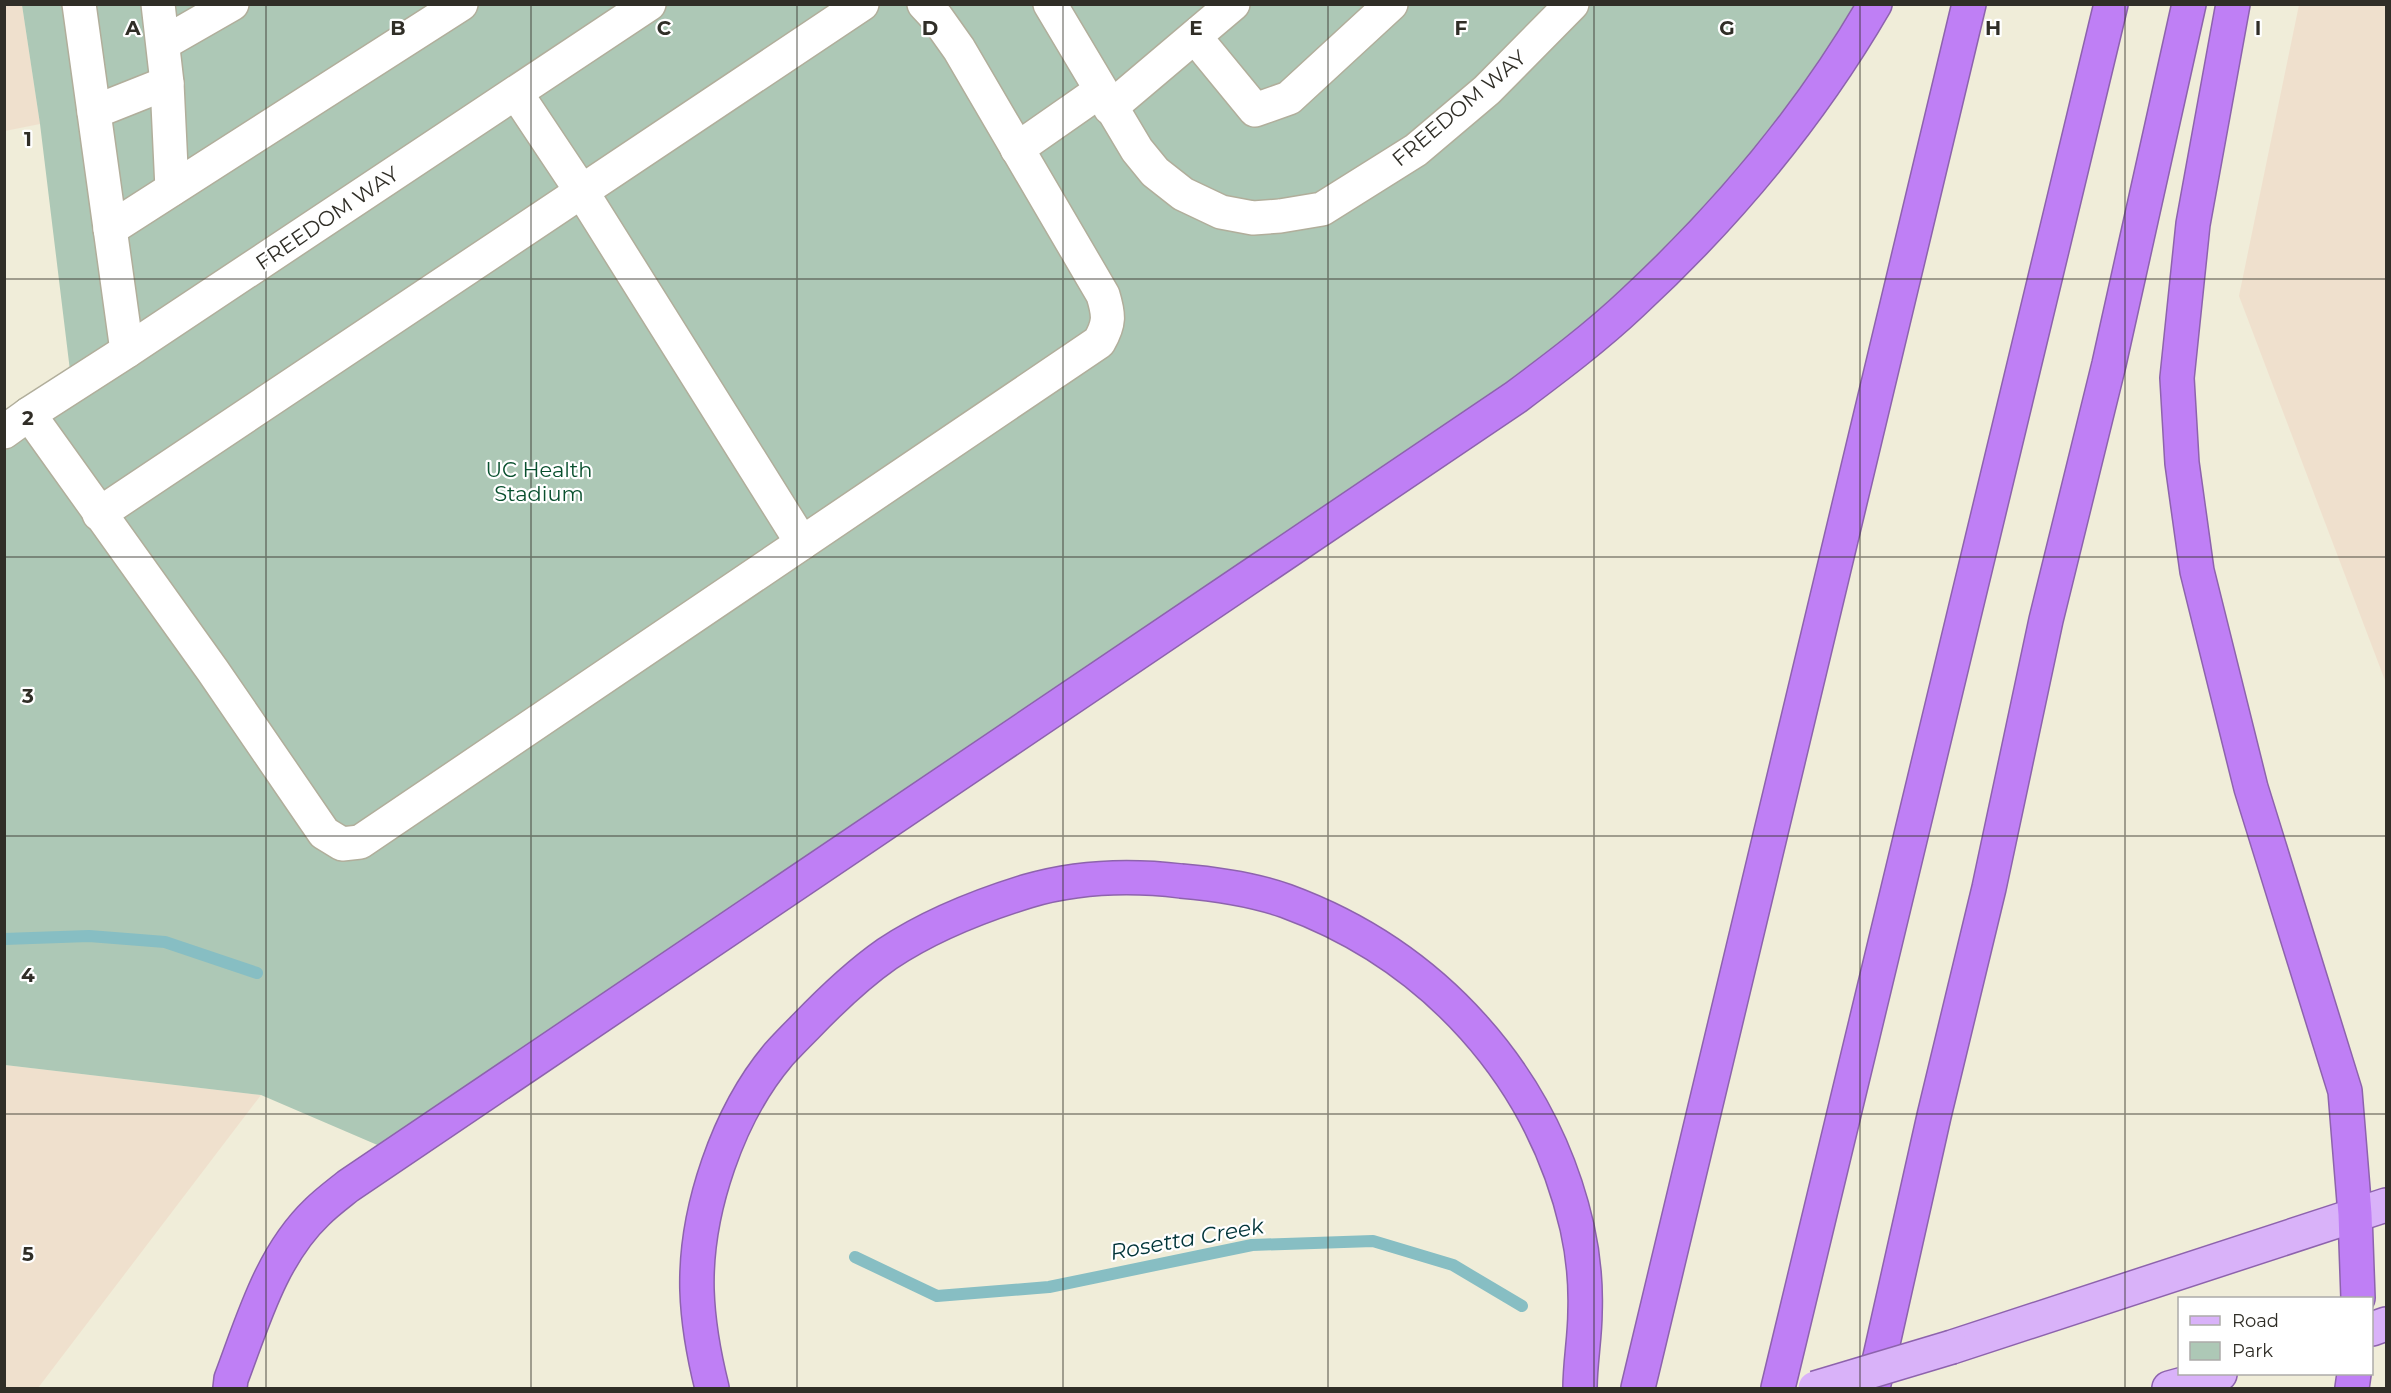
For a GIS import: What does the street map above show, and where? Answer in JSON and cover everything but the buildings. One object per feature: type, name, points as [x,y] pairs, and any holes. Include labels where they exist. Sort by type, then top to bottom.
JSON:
[{"type":"highway","points":[[230,1389],[231,1379],[279,1261],[316,1212],[358,1179],[1516,398],[1632,303],[1730,204],[1792,129],[1875,4]]},
{"type":"highway","points":[[1638,1389],[1969,4]]},
{"type":"highway","points":[[1778,1389],[2111,4]]},
{"type":"highway","points":[[1873,1389],[1934,1116],[1989,888],[2046,620],[2109,364],[2189,4]]},
{"type":"highway","points":[[2233,4],[2193,224],[2177,378],[2182,463],[2197,571],[2251,788],[2345,1091],[2355,1214],[2358,1297]]},
{"type":"highway","points":[[712,1389],[703,1352],[697,1288],[702,1224],[718,1162],[745,1104],[778,1055],[838,993],[888,954],[957,916],[1030,890],[1084,880],[1147,877],[1225,885],[1286,901],[1350,930],[1410,968],[1461,1012],[1490,1045],[1517,1082],[1536,1114],[1555,1155],[1577,1227],[1584,1271],[1586,1309],[1580,1389]]},
{"type":"main road","points":[[1815,1389],[1952,1347],[2386,1205]]},
{"type":"main road","points":[[2169,1389],[2217,1375]]},
{"type":"street","points":[[79,4],[127,351]]},
{"type":"street","points":[[158,4],[164,43],[172,189]]},
{"type":"street","points":[[164,43],[232,4]]},
{"type":"street","points":[[110,229],[461,4]]},
{"type":"street","name":"FREEDOM WAY","points":[[16,423],[649,4]]},
{"type":"street","points":[[99,514],[862,4]]},
{"type":"street","points":[[16,423],[99,514],[213,671],[324,833],[342,844],[360,842],[1099,342],[1107,329],[1108,313],[1103,295],[958,49],[937,18],[924,4]]},
{"type":"street","name":"FREEDOM WAY","points":[[1050,4],[1105,100],[1137,150],[1155,172],[1183,194],[1221,212],[1253,218],[1322,209],[1416,150],[1487,90],[1572,4]]},
{"type":"street","points":[[1017,149],[1105,100],[1195,37],[1233,4]]},
{"type":"street","points":[[1195,37],[1255,110],[1289,98],[1391,4]]},
{"type":"street","points":[[94,112],[167,83]]},
{"type":"street","points":[[516,93],[582,192],[802,543]]},
{"type":"shaded area","points":[[5,5],[22,5],[40,124],[5,131]]},
{"type":"shaded area","points":[[2299,5],[2386,5],[2386,683],[2239,296]]},
{"type":"shaded area","points":[[5,1065],[261,1095],[38,1388],[5,1388]]},
{"type":"green space","name":"UC Health Stadium","points":[[22,5],[1875,5],[1632,303],[396,1153],[261,1095],[5,1065],[5,432],[72,387],[40,124]]},
{"type":"waterway","name":"Rosetta Creek","points":[[4,939],[89,936],[165,942],[257,973]]},
{"type":"waterway","name":"Rosetta Creek","points":[[855,1257],[937,1296],[1049,1287],[1252,1245],[1373,1241],[1453,1265],[1522,1306]]}]
